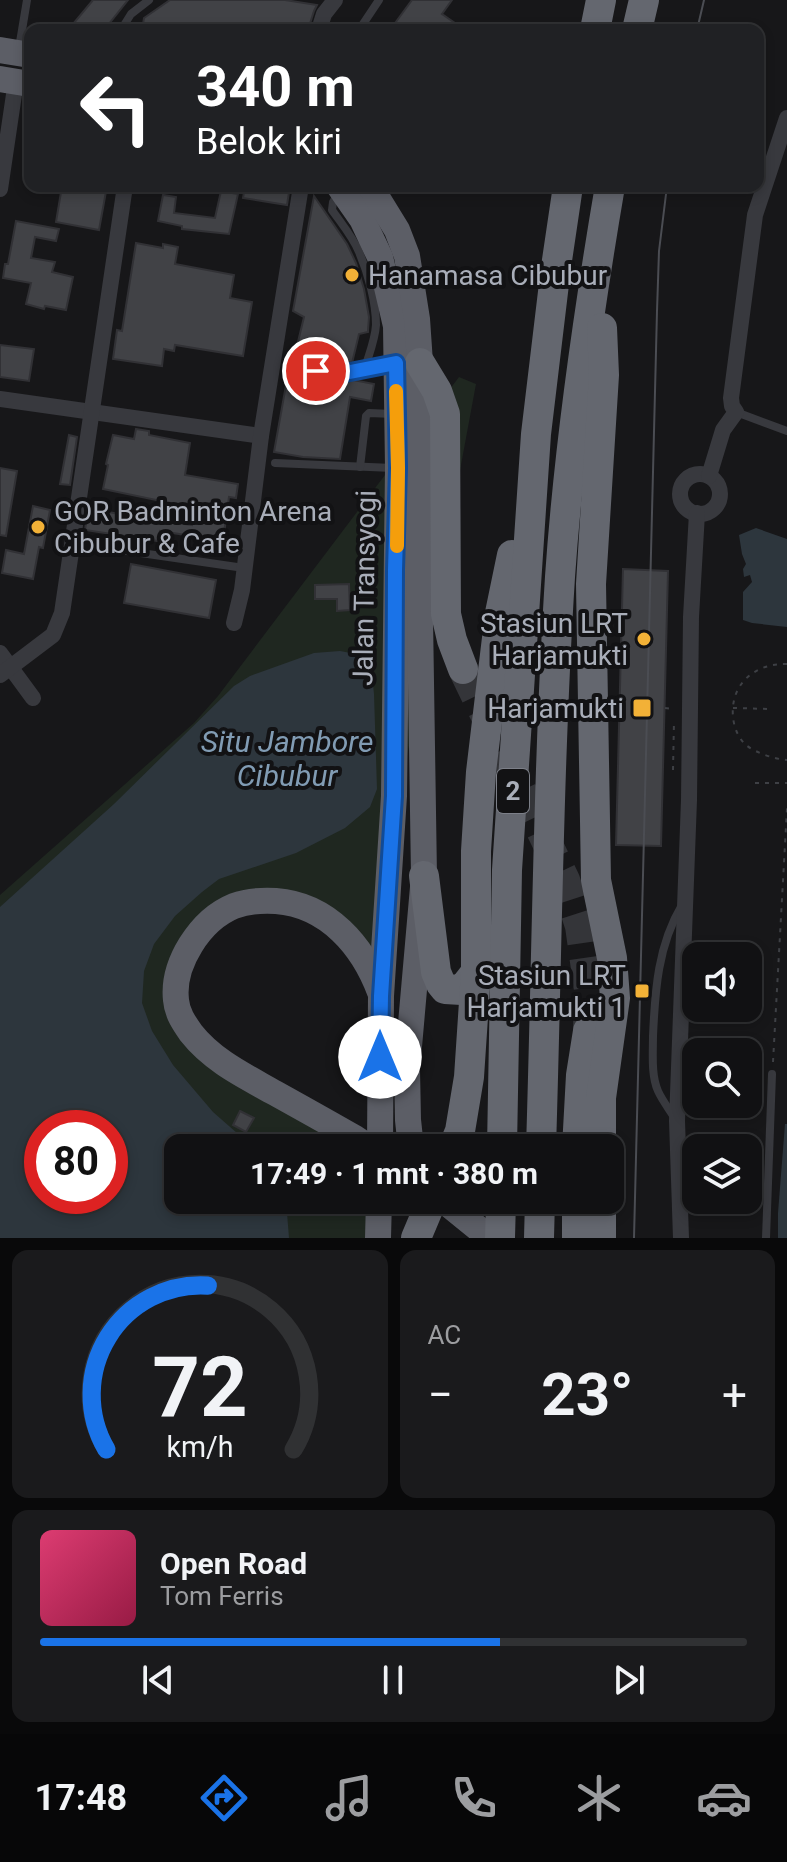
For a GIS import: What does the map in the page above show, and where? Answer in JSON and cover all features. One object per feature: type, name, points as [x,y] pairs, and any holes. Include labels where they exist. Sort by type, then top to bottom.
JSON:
[{"type":"highway","points":[[596,24],[601,0]]},
{"type":"highway","points":[[638,24],[644,0]]},
{"type":"highway","name":"Jalan Transyogi","points":[[343,192],[362,219],[380,257],[408,363],[408,554],[424,876],[407,1069],[410,1134]]},
{"type":"highway","name":"Jalan Transyogi","points":[[374,192],[391,220],[407,256],[417,319],[396,414],[398,468],[408,554],[381,996],[380,1134]]},
{"type":"highway","name":"2","points":[[502,1134],[507,870],[536,434],[567,192]]},
{"type":"highway","name":"2","points":[[541,1134],[560,578],[567,495],[609,192]]},
{"type":"highway","points":[[598,259],[604,375],[591,584],[596,880],[612,958],[615,998],[601,1098],[601,1134]]},
{"type":"highway","points":[[408,363],[437,391],[445,414],[446,614],[463,669]]},
{"type":"highway","points":[[459,1134],[469,1077],[476,972],[476,851],[481,772],[500,613],[536,434]]},
{"type":"highway","points":[[424,876],[436,972],[441,984],[445,989],[462,990],[476,972]]},
{"type":"highway","points":[[347,1134],[226,1065],[207,1049],[193,1035],[179,1012],[177,983],[190,947],[215,917],[231,907],[249,902],[282,902],[320,913],[334,924],[360,954],[381,996]]},
{"type":"highway","points":[[577,1134],[581,1075],[588,1031]]},
{"type":"highway","points":[[378,1238],[379,1214]]},
{"type":"highway","points":[[416,1238],[426,1214]]},
{"type":"highway","points":[[460,1214],[490,1238],[500,1215]]},
{"type":"highway","points":[[539,1238],[540,1214]]},
{"type":"highway","points":[[577,1214],[577,1238]]},
{"type":"highway","points":[[601,1214],[601,1238]]},
{"type":"street","points":[[321,24],[330,2]]},
{"type":"street","points":[[0,189],[15,81]]},
{"type":"street","points":[[764,188],[787,118]]},
{"type":"street","points":[[5,672],[53,635],[62,613],[124,192]]},
{"type":"street","points":[[234,623],[300,192]]},
{"type":"street","points":[[709,476],[723,430],[736,412],[731,398],[755,215],[763,192]]},
{"type":"street","points":[[0,399],[261,436]]},
{"type":"street","points":[[697,474],[709,476],[717,485],[719,497],[714,508],[703,513],[686,508],[680,497],[682,485],[697,474]]},
{"type":"street","points":[[681,1238],[677,1121],[686,898],[691,617],[697,513]]},
{"type":"street","points":[[0,653],[5,672],[33,698]]},
{"type":"lane","points":[[16,52],[27,0]]},
{"type":"lane","points":[[125,24],[131,14],[149,0]]},
{"type":"lane","points":[[365,24],[379,0]]},
{"type":"lane","points":[[338,192],[332,210],[359,250],[375,312],[374,340],[365,368]]},
{"type":"lane","points":[[294,371],[345,373],[408,363]]},
{"type":"lane","points":[[736,412],[787,431]]},
{"type":"lane","points":[[360,467],[366,416],[369,413],[396,414]]},
{"type":"lane","points":[[275,463],[398,468]]},
{"type":"lane","points":[[72,543],[244,568]]},
{"type":"lane","points":[[677,1121],[658,1091],[654,1078],[655,990],[663,946],[671,923],[686,898]]},
{"type":"lane","points":[[766,1238],[772,1074]]},
{"type":"path","points":[[787,664],[767,665],[753,672],[742,681],[734,694],[732,707],[738,734],[746,745],[768,756],[787,760]]},
{"type":"path","points":[[732,707],[771,709]]},
{"type":"path","points":[[665,708],[674,709]]},
{"type":"path","points":[[672,769],[673,741]]},
{"type":"path","points":[[755,783],[787,783]]},
{"type":"path","points":[[772,1074],[787,808]]},
{"type":"shaded area","name":"Situ Jambore Cibubur","points":[[459,377],[476,384],[391,843],[382,978],[299,901],[199,928],[180,1035],[241,1089],[327,1134],[164,1134],[164,1214],[369,1214],[366,1238],[0,1238],[0,895],[194,723],[218,696]]},
{"type":"water","points":[[756,528],[787,539],[787,627],[743,620],[743,592],[752,582],[750,575],[744,577],[746,564],[739,535]]},
{"type":"water","name":"Situ Jambore Cibubur","points":[[340,651],[361,655],[372,676],[377,789],[370,807],[345,828],[296,853],[219,879],[175,916],[154,944],[144,971],[142,1003],[152,1031],[173,1065],[213,1112],[238,1134],[164,1134],[164,1214],[287,1214],[289,1238],[0,1238],[0,907],[114,804],[234,686],[250,676],[314,653]]},
{"type":"water","points":[[785,1124],[787,1238],[778,1238],[778,1213]]},
{"type":"building","points":[[93,0],[128,0],[109,24],[73,24]]},
{"type":"building","points":[[170,0],[285,0],[317,5],[310,24],[143,24],[144,18]]},
{"type":"building","points":[[412,0],[452,0],[442,14],[456,24],[394,24]]},
{"type":"building","points":[[61,192],[106,192],[99,230],[56,222]]},
{"type":"building","points":[[221,192],[238,194],[229,234],[182,229],[182,226],[158,221],[163,195],[176,197],[174,213],[215,218]]},
{"type":"building","points":[[244,192],[289,192],[287,205],[243,198]]},
{"type":"building","points":[[314,196],[347,244],[364,289],[368,332],[359,334],[352,363],[296,350],[304,317],[293,311]]},
{"type":"building","points":[[16,221],[59,229],[56,241],[35,237],[31,258],[55,262],[52,272],[73,277],[66,310],[26,304],[31,283],[3,278]]},
{"type":"building","points":[[136,243],[163,248],[163,244],[178,247],[175,264],[234,275],[230,298],[252,302],[243,356],[175,345],[174,351],[164,349],[162,366],[113,359],[117,330],[122,331]]},
{"type":"building","points":[[0,345],[34,349],[29,381],[0,377]]},
{"type":"building","points":[[348,379],[374,384],[371,401],[350,397],[340,459],[274,452],[286,385],[343,391]]},
{"type":"building","points":[[136,429],[149,431],[149,435],[190,443],[185,475],[238,484],[236,498],[229,497],[223,541],[160,531],[158,541],[85,530],[88,509],[192,525],[195,508],[103,489],[113,435],[134,439]]},
{"type":"building","points":[[69,435],[77,437],[70,485],[60,484]]},
{"type":"building","points":[[0,468],[17,471],[6,536],[0,535]]},
{"type":"building","points":[[33,506],[50,510],[33,579],[2,573],[6,550],[24,554]]},
{"type":"building","points":[[131,564],[216,580],[209,618],[124,603]]},
{"type":"building","name":"Stasiun LRT Harjamukti","points":[[623,569],[668,571],[661,846],[616,845]]},
{"type":"building","points":[[349,584],[350,610],[337,611],[337,599],[315,599],[315,585]]},
{"type":"building","points":[[240,1111],[254,1118],[246,1132],[233,1125]]},
{"type":"tunnel","points":[[463,669],[565,880],[580,926],[589,990],[588,1031]]},
{"type":"tram line","points":[[698,24],[704,0]]},
{"type":"tram line","points":[[634,1238],[657,311],[659,251],[666,192]]},
{"type":"slow traffic","points":[[396,391],[397,546]]},
{"type":"place","name":"Hanamasa Cibubur","points":[[352,275]]},
{"type":"place","name":"GOR Badminton Arena Cibubur & Cafe","points":[[38,527]]},
{"type":"place","name":"Stasiun LRT Harjamukti","points":[[644,639]]},
{"type":"place","name":"Harjamukti","points":[[642,708]]},
{"type":"place","name":"Stasiun LRT Harjamukti 1","points":[[642,991]]},
{"type":"route","points":[[316,371],[345,373],[396,363],[398,468],[394,796],[380,1057]]}]
